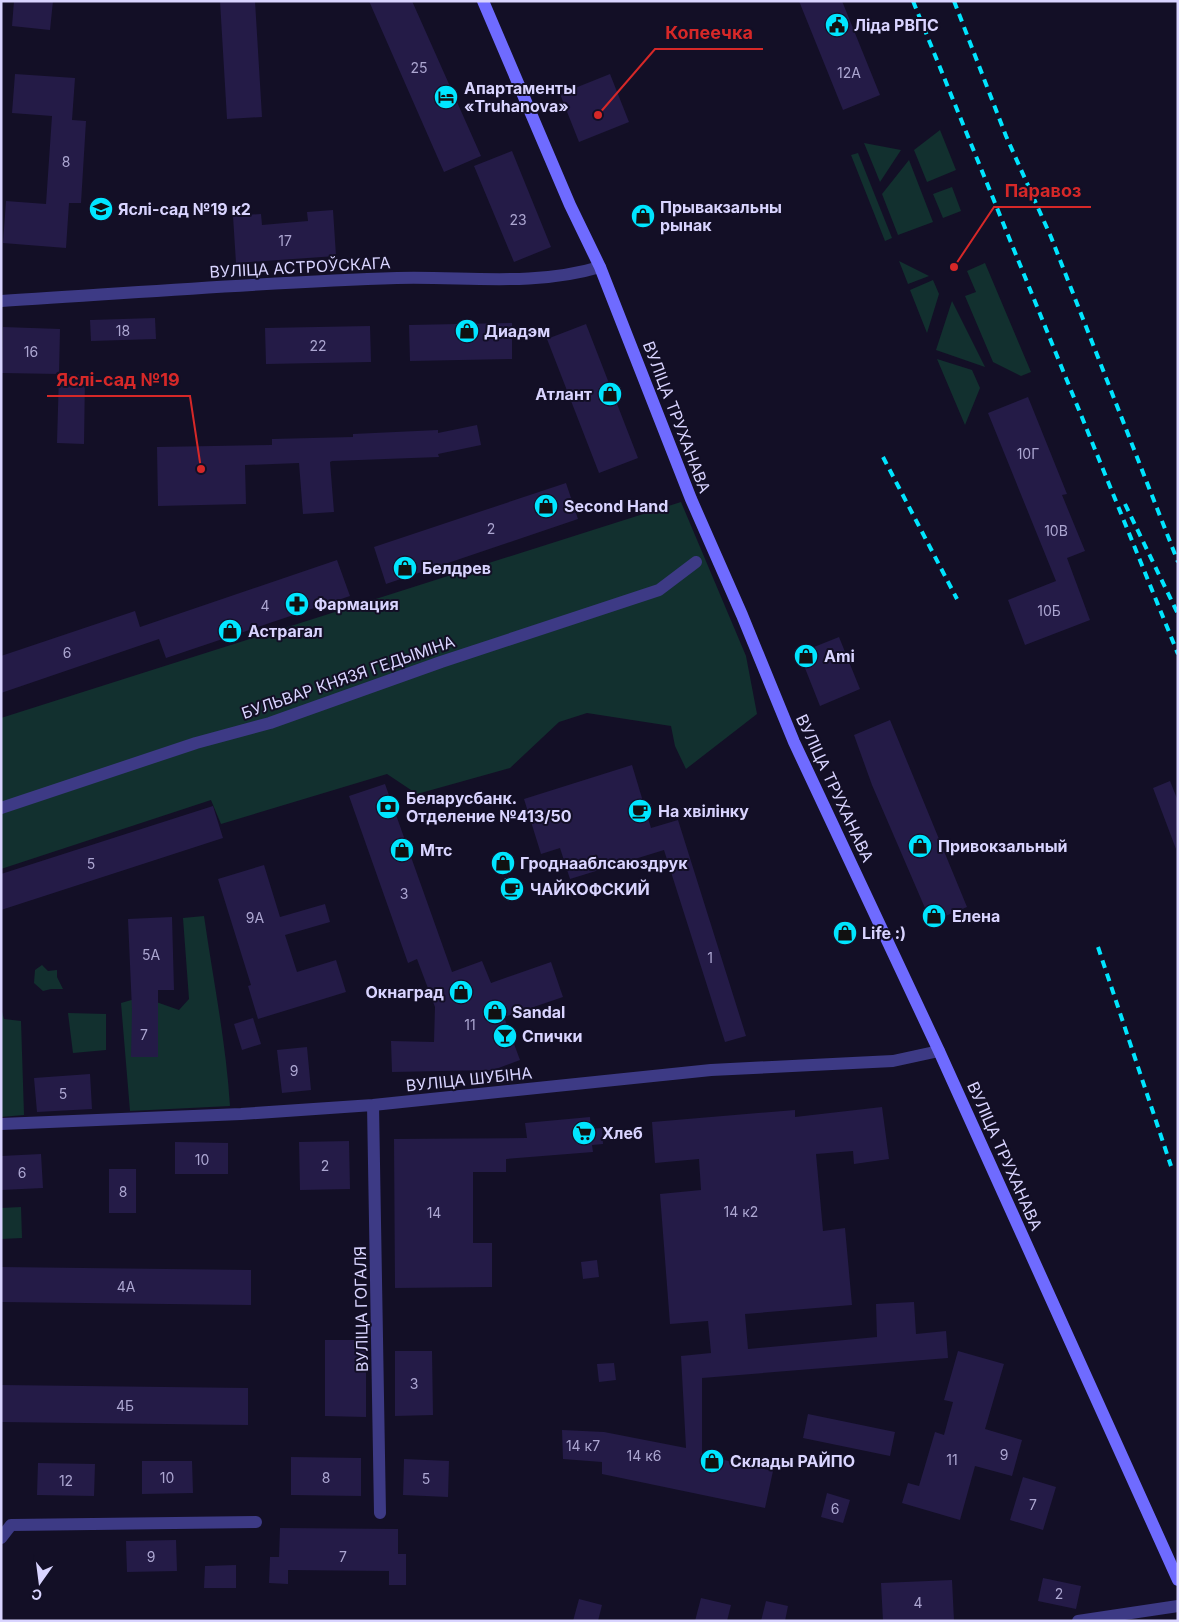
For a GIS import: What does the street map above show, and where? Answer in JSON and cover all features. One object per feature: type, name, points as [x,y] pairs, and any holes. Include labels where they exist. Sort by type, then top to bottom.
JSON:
[{"type":"main road","name":"ВУЛІЦА ТРУХАНАВА","points":[[483,1],[570,204],[600,267],[691,500],[746,623],[794,742],[939,1051],[1178,1580]]},
{"type":"street","name":"ВУЛІЦА АСТРОЎСКАГА","points":[[1,301],[399,278],[514,280],[585,272],[600,267]]},
{"type":"street","name":"БУЛЬВАР КНЯЗЯ ГЕДЫМІНА","points":[[1,808],[196,743],[270,723],[441,662],[659,590],[696,562]]},
{"type":"street","name":"ВУЛІЦА ШУБІНА","points":[[1,1124],[241,1114],[373,1105],[711,1070],[893,1061],[939,1051]]},
{"type":"street","name":"ВУЛІЦА ГОГАЛЯ","points":[[373,1105],[380,1513]]},
{"type":"street","points":[[1,1538],[11,1525],[256,1522]]},
{"type":"street","points":[[1078,1621],[1178,1606]]},
{"type":"green space","points":[[940,130],[956,170],[927,182],[914,150]]},
{"type":"green space","points":[[864,143],[901,150],[880,182]]},
{"type":"green space","points":[[858,153],[892,238],[885,241],[851,155]]},
{"type":"green space","points":[[909,160],[933,222],[898,235],[882,194]]},
{"type":"green space","points":[[952,187],[961,211],[943,218],[933,194]]},
{"type":"green space","points":[[899,261],[929,276],[908,284]]},
{"type":"green space","points":[[985,263],[1031,372],[1021,376],[993,362],[965,296],[976,292],[967,271]]},
{"type":"green space","points":[[933,280],[939,294],[927,333],[910,290]]},
{"type":"green space","points":[[952,301],[985,367],[936,350]]},
{"type":"green space","points":[[937,359],[972,370],[980,388],[965,425]]},
{"type":"green space","points":[[681,502],[746,656],[757,714],[686,769],[675,746],[671,726],[587,713],[559,722],[510,768],[417,794],[387,774],[221,824],[211,800],[1,869],[1,718]]},
{"type":"green space","points":[[204,916],[222,1034],[230,1106],[130,1111],[121,1003],[142,997],[179,1010],[189,999],[183,918]]},
{"type":"green space","points":[[42,965],[48,971],[57,970],[57,977],[63,989],[43,991],[34,983],[35,970]]},
{"type":"green space","points":[[1,1008],[4,1019],[21,1021],[24,1115],[1,1117]]},
{"type":"green space","points":[[68,1013],[106,1014],[106,1050],[73,1053]]},
{"type":"green space","points":[[21,1207],[22,1238],[1,1239],[1,1208]]},
{"type":"building","points":[[14,1],[53,1],[50,30],[12,26]]},
{"type":"building","points":[[220,1],[255,1],[262,117],[227,119]]},
{"type":"building","points":[[369,1],[412,1],[481,156],[444,172]]},
{"type":"building","points":[[799,1],[842,1],[880,95],[843,110]]},
{"type":"building","points":[[15,74],[75,78],[72,120],[86,121],[81,203],[69,203],[66,248],[3,243],[6,201],[46,204],[52,116],[12,113]]},
{"type":"building","points":[[610,74],[629,122],[579,142],[560,94]]},
{"type":"building","points":[[512,151],[551,247],[514,262],[474,166]]},
{"type":"building","points":[[333,210],[336,256],[236,263],[233,216],[261,214],[262,225],[308,221],[307,212]]},
{"type":"building","points":[[155,318],[156,339],[91,341],[90,320]]},
{"type":"building","points":[[512,323],[512,359],[410,361],[409,325]]},
{"type":"building","points":[[586,324],[638,458],[599,473],[547,339]]},
{"type":"building","points":[[370,326],[371,362],[266,364],[265,328]]},
{"type":"building","points":[[3,327],[60,329],[59,374],[2,373]]},
{"type":"building","points":[[59,374],[85,375],[84,444],[57,443]]},
{"type":"building","points":[[1028,397],[1067,494],[1062,495],[1085,551],[1067,558],[1090,620],[1025,645],[1008,600],[1056,581],[988,413]]},
{"type":"building","points":[[477,425],[481,445],[438,454],[439,457],[330,462],[334,512],[303,514],[299,463],[245,465],[246,504],[158,506],[157,447],[272,445],[272,439],[353,437],[353,434],[438,430],[438,433]]},
{"type":"building","points":[[566,483],[578,519],[386,584],[374,547]]},
{"type":"building","points":[[337,560],[350,596],[166,658],[159,639],[1,693],[1,656],[135,611],[140,627]]},
{"type":"building","points":[[839,637],[860,689],[820,706],[799,653]]},
{"type":"building","name":"Привокзальный","points":[[890,720],[967,907],[931,922],[872,785],[854,735]]},
{"type":"building","points":[[632,765],[651,828],[678,820],[746,1036],[725,1042],[664,850],[570,879],[560,848],[541,854],[524,799]]},
{"type":"building","points":[[1170,781],[1178,801],[1176,849],[1153,788]]},
{"type":"building","points":[[385,784],[452,972],[482,961],[491,983],[551,962],[563,997],[504,1017],[520,1060],[493,1070],[392,1072],[391,1041],[434,1042],[435,1007],[417,959],[408,963],[349,796]]},
{"type":"building","points":[[213,806],[223,838],[1,910],[1,874]]},
{"type":"building","points":[[264,865],[280,917],[325,904],[330,922],[285,935],[297,972],[336,960],[346,992],[258,1019],[248,986],[251,985],[218,879]]},
{"type":"building","points":[[172,917],[174,990],[158,990],[158,1057],[131,1057],[132,1010],[128,919]]},
{"type":"building","points":[[253,1018],[261,1044],[242,1050],[234,1024]]},
{"type":"building","points":[[307,1047],[311,1090],[282,1093],[277,1050]]},
{"type":"building","points":[[90,1074],[92,1109],[37,1112],[34,1078]]},
{"type":"building","points":[[882,1107],[889,1159],[854,1164],[853,1151],[816,1154],[823,1231],[845,1228],[852,1305],[745,1314],[748,1349],[877,1337],[876,1304],[914,1302],[916,1334],[946,1331],[948,1358],[702,1378],[702,1455],[773,1471],[765,1508],[602,1474],[602,1462],[563,1459],[562,1430],[604,1432],[686,1448],[681,1356],[711,1353],[708,1321],[670,1324],[660,1194],[701,1190],[699,1159],[655,1163],[652,1122],[795,1110],[795,1117]]},
{"type":"building","points":[[590,1117],[591,1129],[602,1128],[603,1144],[592,1145],[593,1152],[506,1159],[506,1172],[473,1172],[473,1243],[492,1243],[492,1287],[395,1288],[394,1139],[527,1138],[525,1123]]},
{"type":"building","points":[[349,1141],[350,1189],[300,1190],[299,1142]]},
{"type":"building","points":[[175,1142],[228,1143],[228,1174],[175,1174]]},
{"type":"building","points":[[41,1154],[43,1188],[1,1190],[1,1156]]},
{"type":"building","points":[[109,1169],[136,1169],[136,1213],[109,1213]]},
{"type":"building","points":[[597,1260],[599,1277],[583,1279],[581,1262]]},
{"type":"building","points":[[1,1267],[251,1270],[251,1305],[1,1302]]},
{"type":"building","points":[[325,1340],[366,1340],[366,1417],[325,1416]]},
{"type":"building","points":[[395,1351],[432,1351],[433,1415],[395,1416]]},
{"type":"building","points":[[958,1351],[1004,1364],[985,1429],[1022,1440],[1012,1476],[975,1466],[960,1520],[902,1503],[908,1483],[919,1486],[935,1432],[944,1435],[953,1402],[944,1400]]},
{"type":"building","points":[[614,1363],[616,1380],[599,1382],[597,1364]]},
{"type":"building","points":[[1,1385],[248,1388],[248,1425],[1,1422]]},
{"type":"building","points":[[808,1414],[895,1432],[890,1456],[803,1438]]},
{"type":"building","points":[[291,1457],[361,1458],[361,1496],[291,1495]]},
{"type":"building","points":[[404,1459],[449,1461],[448,1497],[403,1495]]},
{"type":"building","points":[[142,1461],[192,1461],[193,1493],[142,1494]]},
{"type":"building","points":[[38,1463],[95,1464],[94,1496],[37,1495]]},
{"type":"building","points":[[1023,1477],[1056,1487],[1043,1530],[1010,1520]]},
{"type":"building","points":[[827,1493],[850,1500],[843,1523],[821,1517]]},
{"type":"building","points":[[280,1528],[398,1529],[398,1554],[406,1554],[406,1585],[389,1585],[389,1571],[288,1570],[288,1584],[269,1583],[270,1557],[279,1557]]},
{"type":"building","points":[[176,1540],[177,1571],[127,1572],[126,1541]]},
{"type":"building","points":[[236,1565],[236,1588],[204,1588],[205,1566]]},
{"type":"building","points":[[1043,1578],[1081,1586],[1076,1609],[1038,1601]]},
{"type":"building","points":[[952,1580],[954,1621],[883,1621],[881,1583]]},
{"type":"building","points":[[701,1598],[731,1605],[727,1621],[695,1621]]},
{"type":"building","points":[[579,1599],[602,1605],[598,1621],[573,1621]]},
{"type":"building","points":[[766,1601],[788,1606],[785,1621],[761,1621]]},
{"type":"railway","points":[[913,1],[1178,654]]},
{"type":"railway","points":[[954,1],[1006,136],[1051,237],[1178,562]]},
{"type":"railway","points":[[883,457],[957,599]]},
{"type":"railway","points":[[1125,504],[1178,614]]},
{"type":"railway","points":[[1098,947],[1171,1166]]},
{"type":"place","name":"Ліда РВПС","points":[[837,25]]},
{"type":"place","name":"Апартаменты «Truhanova»","points":[[446,97]]},
{"type":"place","name":"Копеечка","points":[[598,115]]},
{"type":"place","name":"Яслі-сад №19 к2","points":[[101,209]]},
{"type":"place","name":"Прывакзальны рынак","points":[[643,216]]},
{"type":"place","name":"Паравоз","points":[[954,267]]},
{"type":"place","name":"Диадэм","points":[[467,331]]},
{"type":"place","name":"Атлант","points":[[610,394]]},
{"type":"place","name":"Яслі-сад №19","points":[[201,469]]},
{"type":"place","name":"Second Hand","points":[[546,506]]},
{"type":"place","name":"Белдрев","points":[[405,568]]},
{"type":"place","name":"Фармация","points":[[297,604]]},
{"type":"place","name":"Астрагал","points":[[230,631]]},
{"type":"place","name":"Ami","points":[[806,656]]},
{"type":"place","name":"Беларусбанк. Отделение №413/50","points":[[388,807]]},
{"type":"place","name":"На хвілінку","points":[[640,811]]},
{"type":"place","name":"Привокзальный","points":[[920,846]]},
{"type":"place","name":"Мтс","points":[[402,850]]},
{"type":"place","name":"Гроднааблсаюздрук","points":[[503,863]]},
{"type":"place","name":"ЧАЙКОФСКИЙ","points":[[512,889]]},
{"type":"place","name":"Елена","points":[[934,916]]},
{"type":"place","name":"Life :)","points":[[845,933]]},
{"type":"place","name":"Окнаград","points":[[461,992]]},
{"type":"place","name":"Sandal","points":[[495,1012]]},
{"type":"place","name":"Спички","points":[[505,1036]]},
{"type":"place","name":"Хлеб","points":[[584,1133]]},
{"type":"place","name":"Склады РАЙПО","points":[[712,1461]]}]
